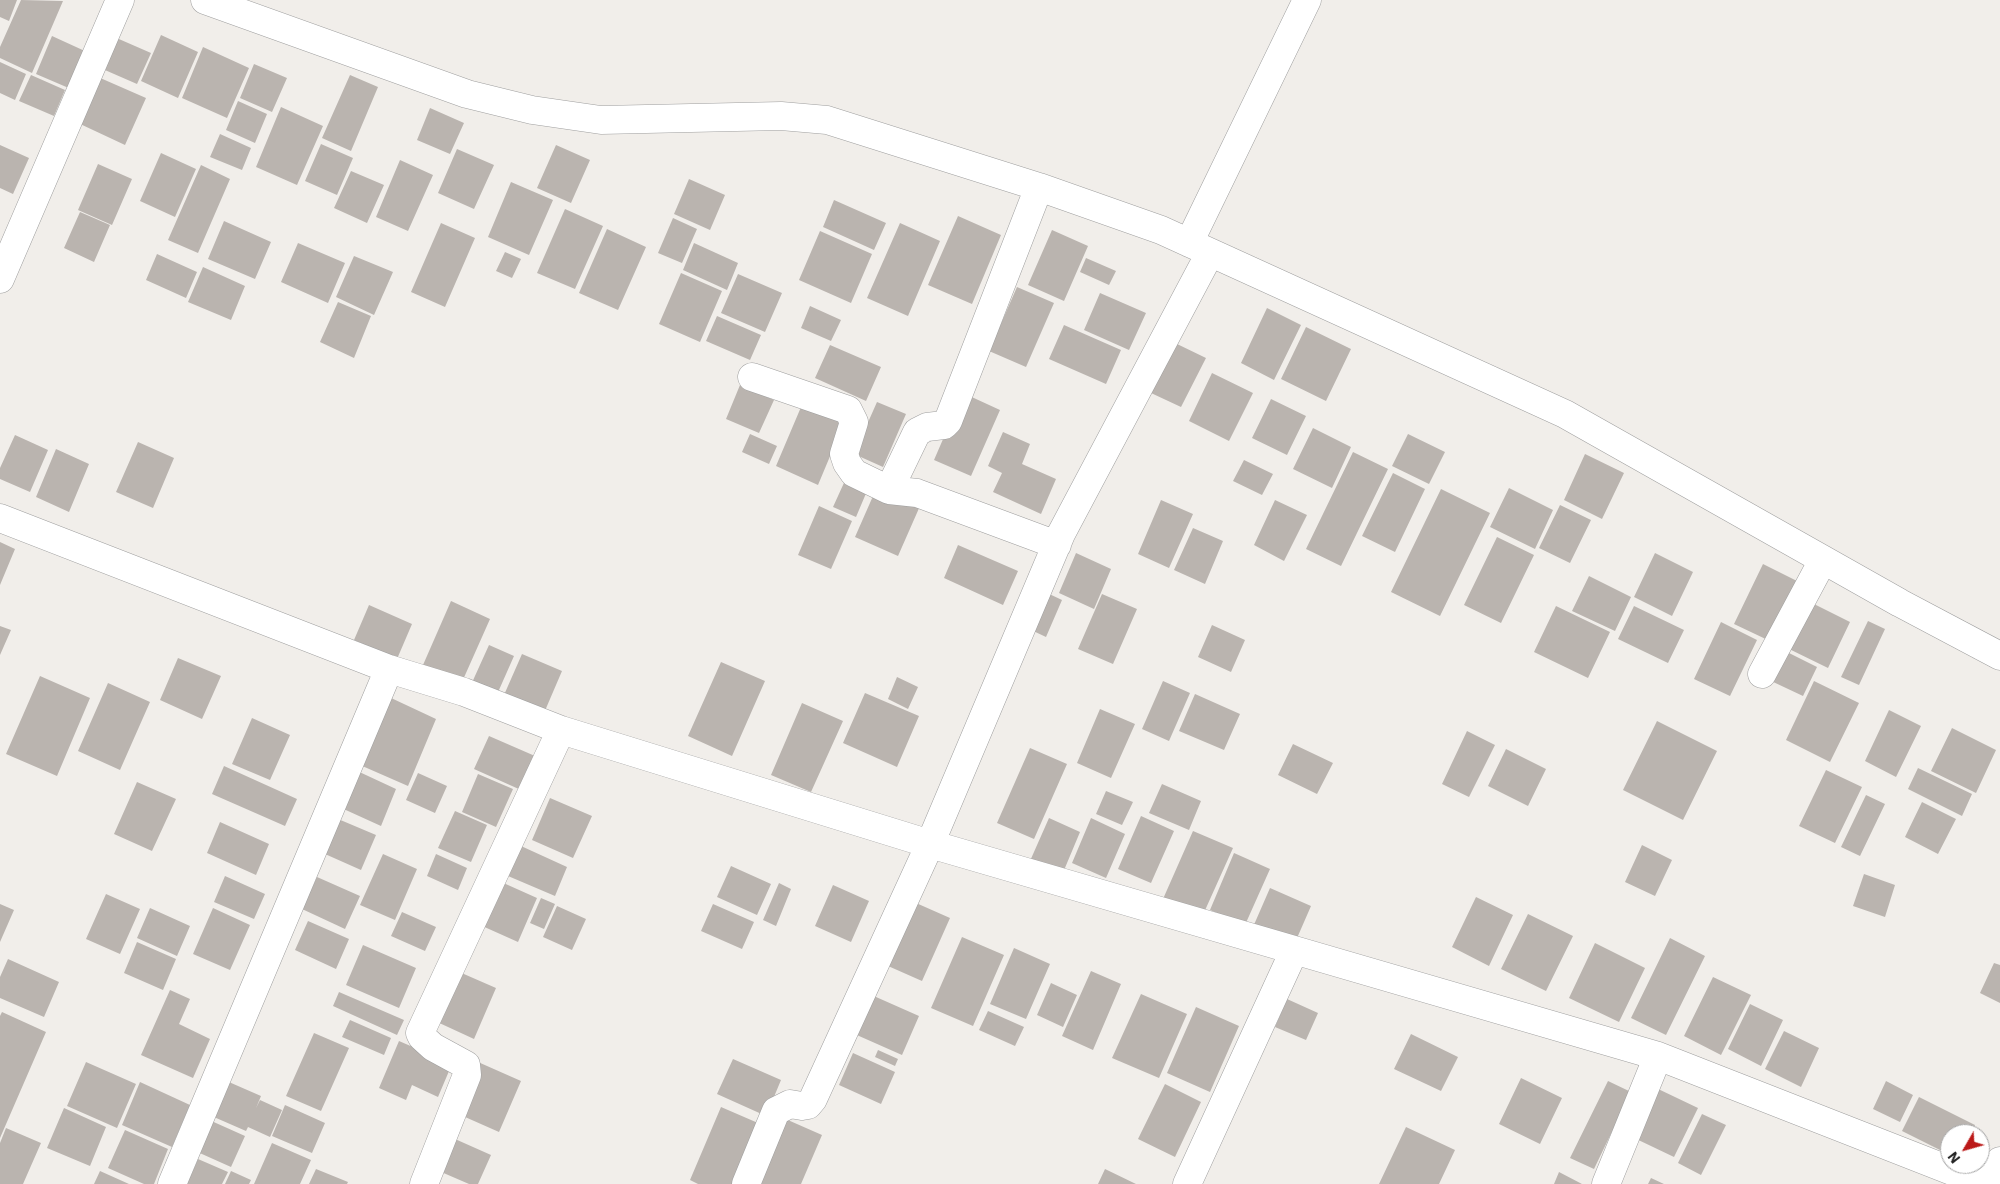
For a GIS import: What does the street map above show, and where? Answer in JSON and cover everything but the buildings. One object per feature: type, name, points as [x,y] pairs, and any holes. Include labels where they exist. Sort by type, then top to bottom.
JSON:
[{"type":"street","points":[[1,274],[120,0]]},
{"type":"street","points":[[205,0],[467,94],[532,110],[601,120],[781,116],[827,120],[1039,188],[1161,230],[1564,414],[1900,603],[2000,656]]},
{"type":"street","points":[[746,1184],[776,1111],[790,1104],[808,1105],[813,1099],[930,844],[1061,534],[1200,248],[1307,0]]},
{"type":"street","points":[[888,490],[917,432],[927,427],[944,425],[948,421],[1039,188]]},
{"type":"street","points":[[752,377],[848,410],[854,422],[844,454],[847,463],[854,473],[888,490],[917,493],[1057,545]]},
{"type":"street","points":[[0,518],[389,669],[464,692],[561,730],[930,844],[1658,1056],[1986,1184],[2000,1161]]},
{"type":"street","points":[[1762,674],[1823,560]]},
{"type":"street","points":[[172,1184],[389,669]]},
{"type":"street","points":[[424,1184],[467,1075],[466,1065],[433,1047],[420,1033],[561,730]]},
{"type":"street","points":[[1186,1184],[1294,951]]},
{"type":"street","points":[[1606,1184],[1658,1056]]}]
